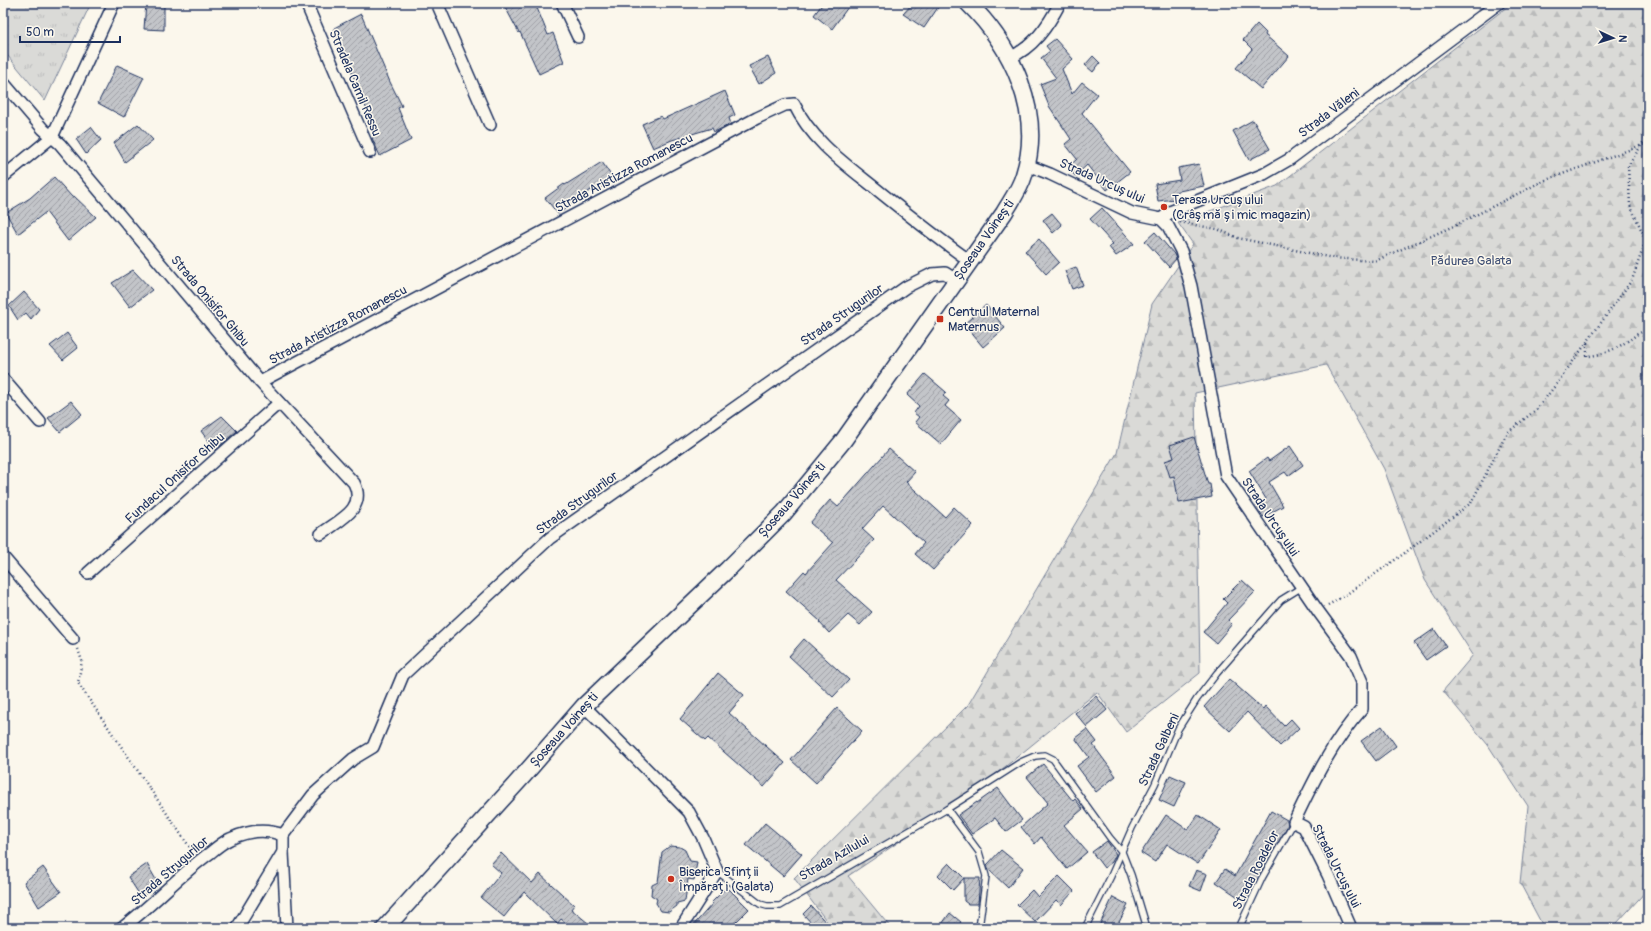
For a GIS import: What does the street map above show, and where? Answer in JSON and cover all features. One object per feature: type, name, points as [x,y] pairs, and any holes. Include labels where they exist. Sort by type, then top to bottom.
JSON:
[{"type":"main road","name":"Șoseaua Voinești","points":[[385,928],[523,776],[584,706],[728,569],[784,512],[843,441],[1004,213],[1019,188],[1027,165],[1031,136],[1030,115],[1018,76],[997,36],[989,24],[968,3]]},
{"type":"street","points":[[3,178],[52,137],[114,3]]},
{"type":"street","name":"Stradela Camil Ressu","points":[[306,3],[370,152]]},
{"type":"street","points":[[437,3],[490,125]]},
{"type":"street","points":[[562,3],[578,36]]},
{"type":"street","points":[[1009,58],[1020,54],[1041,34],[1060,3]]},
{"type":"street","name":"Strada Văleni","points":[[1161,219],[1172,211],[1264,174],[1290,159],[1500,3]]},
{"type":"street","name":"Strada Onisifor Ghibu","points":[[3,82],[43,129],[60,144],[260,382],[354,483],[358,490],[359,497],[357,504],[353,510],[321,534]]},
{"type":"street","name":"Strada Aristizza Romanescu","points":[[260,382],[757,118],[786,105],[794,104],[800,115],[825,147],[901,209],[970,261]]},
{"type":"street","name":"Strada Urcușului","points":[[1027,165],[1050,174],[1132,213],[1161,219],[1168,226],[1181,251],[1190,286],[1226,476],[1318,611],[1351,656],[1362,682],[1362,709],[1349,723],[1318,771],[1294,822],[1304,827],[1328,875],[1351,928]]},
{"type":"street","name":"Strada Strugurilor","points":[[122,928],[142,914],[199,861],[229,839],[246,833],[273,831],[283,835],[313,795],[353,759],[373,747],[403,675],[550,538],[906,287],[932,274],[945,273],[956,280]]},
{"type":"street","points":[[3,379],[40,422]]},
{"type":"street","name":"Fundacul Onisifor Ghibu","points":[[88,573],[279,403]]},
{"type":"street","points":[[3,557],[73,639]]},
{"type":"street","name":"Strada Azilului","points":[[584,706],[689,812],[703,838],[717,871]]},
{"type":"street","points":[[283,835],[287,928]]},
{"type":"street","points":[[237,928],[283,852]]},
{"type":"street","points":[[681,928],[717,871]]},
{"type":"lane","name":"Strada Galbeni","points":[[1085,928],[1155,784],[1178,729],[1197,699],[1217,673],[1281,600],[1302,587]]},
{"type":"lane","name":"Strada Azilului","points":[[717,871],[760,904],[767,906],[780,906],[947,809],[1021,762],[1035,756],[1044,755],[1053,759],[1110,838],[1122,852],[1131,875],[1147,928]]},
{"type":"lane","points":[[947,809],[980,852],[986,876],[979,928]]},
{"type":"lane","name":"Strada Roadelor","points":[[1239,928],[1262,878],[1294,822]]},
{"type":"path","points":[[1318,611],[1344,596],[1471,503],[1507,433],[1537,409],[1632,280],[1646,240],[1630,205],[1628,166],[1648,135]]},
{"type":"path","points":[[1161,219],[1217,229],[1238,238],[1333,258],[1375,261],[1456,225],[1543,181],[1648,142]]},
{"type":"path","points":[[1587,342],[1587,356],[1598,356],[1626,342],[1635,334],[1645,331],[1648,332]]},
{"type":"path","points":[[73,639],[82,660],[78,683],[199,861]]},
{"type":"green space","points":[[3,3],[91,3],[45,101],[3,50]]},
{"type":"green space","name":"Pădurea Galata","points":[[1512,3],[1648,3],[1648,889],[1617,923],[1610,928],[1544,928],[1520,883],[1528,806],[1488,745],[1443,691],[1473,655],[1425,580],[1384,469],[1326,365],[1195,393],[1200,673],[1126,732],[1097,692],[963,799],[848,876],[891,928],[832,928],[794,878],[968,705],[1117,453],[1152,304],[1193,244],[1178,223],[1277,186]]},
{"type":"building","points":[[146,3],[164,3],[164,30],[144,29]]},
{"type":"building","points":[[503,3],[535,3],[548,35],[553,33],[564,62],[539,74],[520,32],[519,33]]},
{"type":"building","points":[[823,3],[851,3],[832,29],[814,15]]},
{"type":"building","points":[[913,3],[941,3],[924,28],[903,14]]},
{"type":"building","points":[[361,14],[402,106],[398,108],[411,140],[380,156],[372,138],[377,135],[334,28]]},
{"type":"building","points":[[1257,24],[1266,33],[1265,35],[1289,56],[1261,89],[1236,68],[1252,49],[1243,40]]},
{"type":"building","points":[[1055,39],[1073,59],[1062,69],[1072,94],[1082,82],[1097,94],[1082,113],[1130,172],[1107,190],[1087,165],[1075,176],[1068,167],[1077,159],[1065,144],[1071,139],[1049,106],[1040,84],[1056,78],[1041,58],[1050,51],[1046,46]]},
{"type":"building","points":[[1093,56],[1100,63],[1093,72],[1085,65]]},
{"type":"building","points":[[768,57],[776,73],[759,84],[749,66]]},
{"type":"building","points":[[117,65],[144,77],[124,117],[98,103]]},
{"type":"building","points":[[725,91],[735,115],[729,118],[731,124],[714,132],[712,128],[672,140],[653,148],[642,124],[661,116],[663,119]]},
{"type":"building","points":[[1253,120],[1270,149],[1249,160],[1233,131]]},
{"type":"building","points":[[138,124],[153,140],[125,162],[114,143]]},
{"type":"building","points":[[91,127],[101,140],[86,154],[76,139]]},
{"type":"building","points":[[602,162],[614,180],[593,192],[591,190],[558,214],[545,198],[564,184],[565,185]]},
{"type":"building","points":[[1199,164],[1204,186],[1174,192],[1175,199],[1158,201],[1155,184],[1180,180],[1178,168]]},
{"type":"building","points":[[54,177],[72,197],[74,196],[96,217],[68,241],[46,212],[18,234],[6,213],[30,198]]},
{"type":"building","points":[[1102,208],[1134,244],[1116,256],[1109,247],[1113,244],[1090,219]]},
{"type":"building","points":[[1052,213],[1062,225],[1053,233],[1043,220]]},
{"type":"building","points":[[1155,232],[1174,254],[1176,259],[1169,267],[1145,241]]},
{"type":"building","points":[[1039,239],[1059,262],[1046,274],[1025,251]]},
{"type":"building","points":[[1076,267],[1083,285],[1072,289],[1065,271]]},
{"type":"building","points":[[133,270],[152,290],[130,307],[112,283]]},
{"type":"building","points":[[24,292],[39,309],[31,319],[26,313],[18,320],[9,306]]},
{"type":"building","points":[[986,305],[1005,328],[983,347],[964,324]]},
{"type":"building","points":[[67,333],[78,348],[63,360],[50,346]]},
{"type":"building","points":[[925,374],[946,392],[943,396],[949,401],[945,406],[961,420],[941,444],[915,422],[919,417],[914,413],[919,406],[907,395]]},
{"type":"building","points":[[71,401],[82,414],[60,432],[48,418]]},
{"type":"building","points":[[222,416],[237,431],[215,450],[201,431]]},
{"type":"building","points":[[1194,437],[1208,484],[1210,484],[1212,497],[1179,503],[1174,476],[1170,477],[1165,461],[1174,458],[1170,445]]},
{"type":"building","points":[[1290,446],[1303,465],[1288,476],[1285,472],[1269,482],[1283,506],[1263,517],[1256,505],[1266,499],[1249,471],[1267,458],[1269,461]]},
{"type":"building","points":[[889,449],[915,472],[906,482],[945,517],[954,507],[973,525],[933,570],[915,554],[924,543],[883,506],[862,529],[874,540],[836,580],[872,612],[860,625],[848,615],[829,633],[819,622],[820,621],[786,591],[804,571],[806,573],[833,543],[810,523],[830,500],[838,507]]},
{"type":"building","points":[[1242,580],[1255,592],[1228,620],[1232,624],[1216,643],[1203,632],[1227,603],[1223,599]]},
{"type":"building","points":[[1434,629],[1446,646],[1426,660],[1414,643]]},
{"type":"building","points":[[804,639],[849,680],[833,697],[789,656]]},
{"type":"building","points":[[718,673],[744,695],[729,713],[785,763],[764,787],[708,738],[705,741],[680,719]]},
{"type":"building","points":[[1229,679],[1263,709],[1265,706],[1284,726],[1291,719],[1299,728],[1280,746],[1247,712],[1230,731],[1204,707]]},
{"type":"building","points":[[1096,696],[1107,710],[1087,727],[1075,713]]},
{"type":"building","points":[[837,708],[862,731],[816,783],[791,760]]},
{"type":"building","points":[[1382,726],[1396,746],[1376,761],[1361,741]]},
{"type":"building","points":[[1087,729],[1097,742],[1093,745],[1116,776],[1096,792],[1077,766],[1089,757],[1075,738]]},
{"type":"building","points":[[1043,764],[1073,801],[1075,799],[1083,809],[1064,825],[1087,852],[1067,869],[1041,837],[1035,844],[1021,827],[1048,803],[1027,777]]},
{"type":"building","points":[[1170,775],[1186,782],[1174,807],[1159,800]]},
{"type":"building","points":[[998,788],[1022,820],[1006,832],[995,818],[972,834],[958,815]]},
{"type":"building","points":[[1271,811],[1287,820],[1288,825],[1244,901],[1216,882],[1225,869],[1235,876]]},
{"type":"building","points":[[1166,815],[1188,830],[1198,815],[1221,830],[1198,864],[1167,844],[1155,862],[1141,853]]},
{"type":"building","points":[[765,823],[802,854],[783,876],[746,845]]},
{"type":"building","points":[[1107,841],[1116,854],[1112,862],[1104,868],[1092,852]]},
{"type":"building","name":"Biserica Sfinții Împărați (Galata)","points":[[670,846],[680,847],[685,850],[690,861],[697,862],[694,880],[688,879],[685,901],[677,903],[677,906],[669,912],[661,911],[656,903],[657,899],[651,895],[652,885],[658,882],[662,852]]},
{"type":"building","points":[[1001,850],[1023,868],[1008,888],[988,869],[987,865]]},
{"type":"building","points":[[501,853],[532,883],[540,874],[574,905],[571,909],[594,928],[572,928],[561,919],[557,924],[524,892],[504,917],[481,898],[501,873],[491,864]]},
{"type":"building","points":[[949,863],[964,878],[953,890],[938,875]]},
{"type":"building","points":[[147,864],[159,885],[141,897],[128,877]]},
{"type":"building","points":[[43,867],[61,892],[39,907],[24,882]]},
{"type":"building","points":[[1196,870],[1207,874],[1201,891],[1189,886]]},
{"type":"building","points":[[1059,876],[1074,891],[1061,905],[1056,900],[1035,922],[1017,905],[1032,890],[1038,897]]},
{"type":"building","points":[[964,878],[980,878],[978,904],[968,904],[964,901]]},
{"type":"building","points":[[727,887],[749,909],[730,928],[691,928],[713,903],[712,902]]},
{"type":"building","points":[[1113,897],[1128,905],[1116,928],[1098,928]]},
{"type":"building","points":[[811,906],[831,928],[816,928],[803,914]]},
{"type":"building","points":[[950,913],[961,922],[957,928],[939,928]]},
{"type":"place","name":"Terasa Urcușului (Crâșmă și mic magazin)","points":[[1164,207]]},
{"type":"place","name":"Centrul Maternal Maternus","points":[[940,319]]},
{"type":"place","name":"Biserica Sfinții Împărați (Galata)","points":[[671,879]]}]
